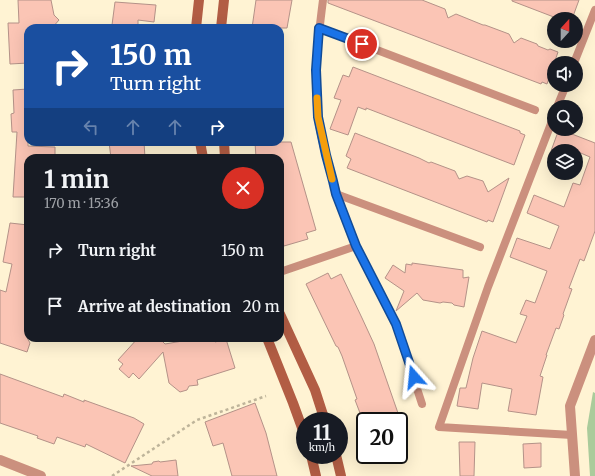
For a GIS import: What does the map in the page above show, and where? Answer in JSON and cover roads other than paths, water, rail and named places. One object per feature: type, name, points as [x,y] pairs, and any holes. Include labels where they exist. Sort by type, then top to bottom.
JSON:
[{"type":"street","points":[[196,24],[199,0]]},
{"type":"street","points":[[221,24],[224,0]]},
{"type":"street","points":[[284,323],[315,390],[322,412]]},
{"type":"street","points":[[575,476],[570,406],[595,340]]},
{"type":"street","points":[[269,342],[297,412]]},
{"type":"street","points":[[0,460],[41,476]]},
{"type":"street","points":[[314,464],[316,476]]},
{"type":"street","points":[[338,464],[341,476]]},
{"type":"lane","points":[[323,0],[316,70],[318,117],[326,155],[336,194],[356,246],[396,324],[422,404]]},
{"type":"lane","points":[[577,56],[595,10]]},
{"type":"lane","points":[[319,28],[535,110]]},
{"type":"lane","points":[[547,134],[488,287],[439,427],[572,435]]},
{"type":"lane","points":[[336,194],[480,247]]},
{"type":"lane","points":[[284,271],[356,246]]}]
